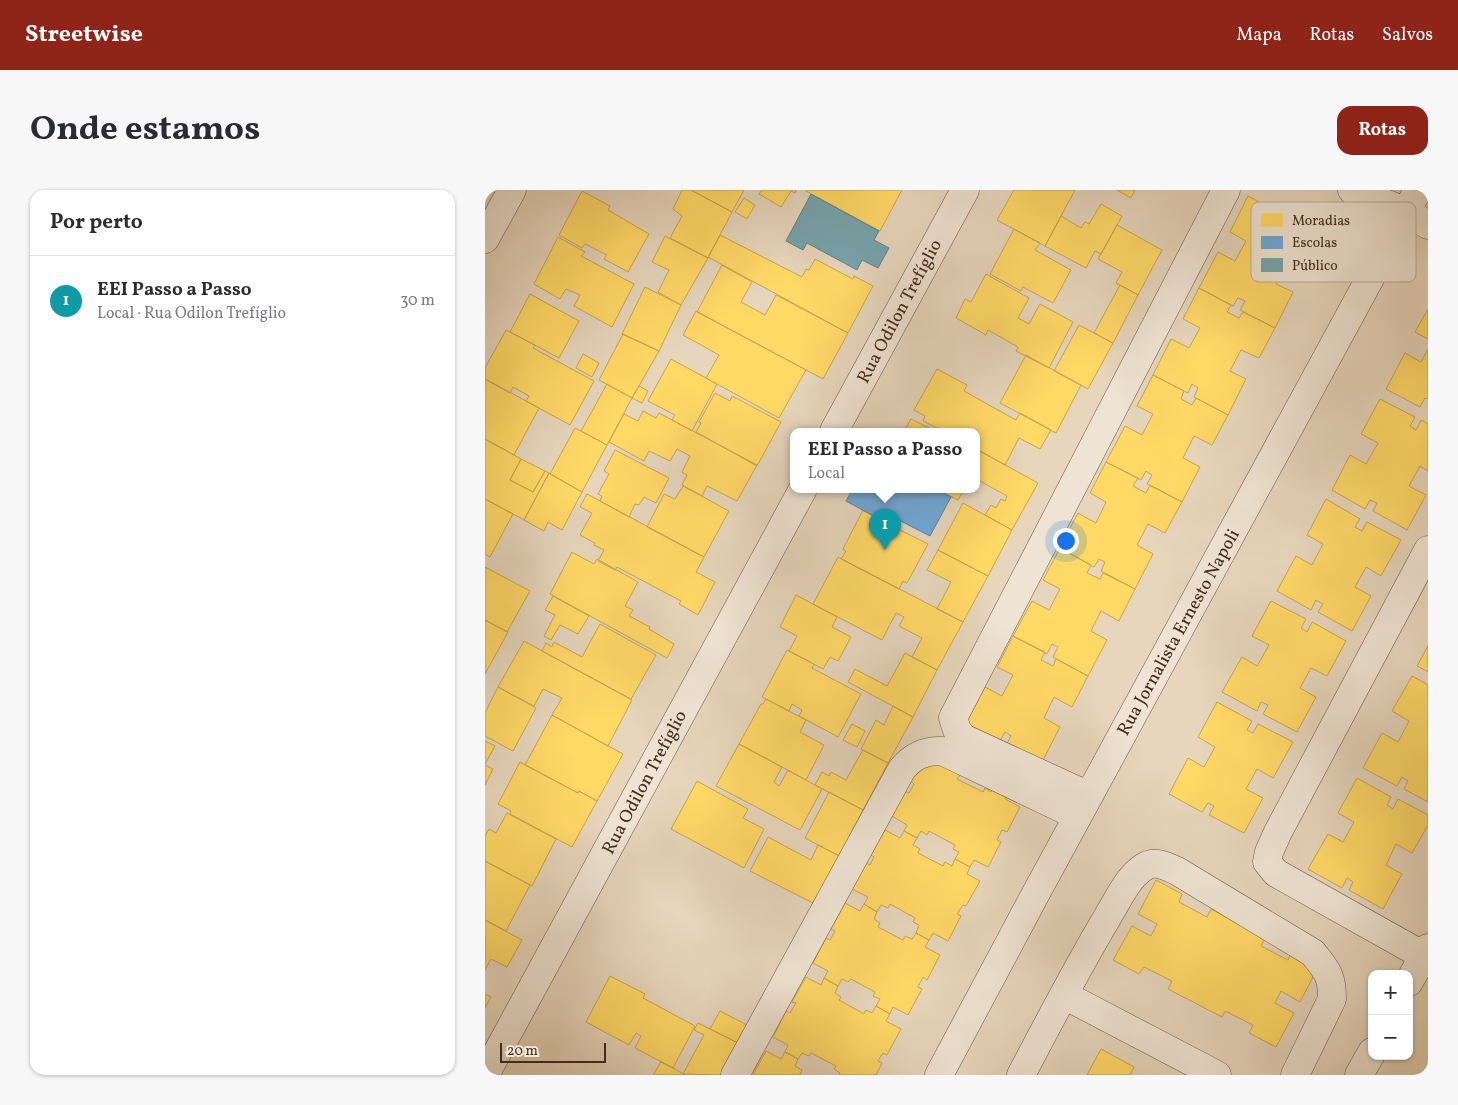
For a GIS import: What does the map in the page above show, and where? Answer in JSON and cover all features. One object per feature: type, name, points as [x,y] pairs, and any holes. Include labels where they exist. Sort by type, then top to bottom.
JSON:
[{"type":"street","points":[[485,239],[512,190]]},
{"type":"street","name":"Rua Odilon Trefíglio","points":[[836,428],[965,190]]},
{"type":"street","points":[[1083,806],[963,738],[957,730],[953,718],[1226,190]]},
{"type":"street","points":[[1352,190],[1394,202]]},
{"type":"street","name":"Rua Jornalista Ernesto Napoli","points":[[939,1075],[1083,806],[1377,282]]},
{"type":"street","name":"Rua Odilon Trefíglio","points":[[485,1075],[801,493]]},
{"type":"street","points":[[1413,975],[1426,952],[1276,872],[1267,862],[1269,852],[1278,832],[1428,550]]},
{"type":"street","points":[[735,1075],[902,769],[909,761],[921,753],[932,750],[942,751],[1083,806]]},
{"type":"street","points":[[1021,1075],[1127,884],[1144,867],[1153,864],[1163,865],[1177,871],[1313,953],[1329,973],[1332,999],[1295,1075]]},
{"type":"street","points":[[1064,995],[1217,1075]]},
{"type":"street","points":[[1359,1075],[1368,1059]]},
{"type":"building: Moradias","points":[[682,190],[691,190],[732,212],[708,258],[670,238],[682,216],[673,209]]},
{"type":"building: Moradias","points":[[691,190],[744,190],[732,212]]},
{"type":"building: Moradias","points":[[762,190],[796,190],[795,193],[791,191],[781,207],[759,194]]},
{"type":"building: Moradias","points":[[806,190],[902,190],[880,231]]},
{"type":"building: Moradias","points":[[1014,190],[1075,190],[1045,246],[997,220]]},
{"type":"building: Moradias","points":[[1117,190],[1135,190],[1131,198]]},
{"type":"building: Moradias","points":[[582,191],[610,206],[608,210],[649,234],[628,272],[604,259],[607,255],[585,244],[582,248],[559,235]]},
{"type":"building: Moradias","points":[[1248,196],[1259,202],[1251,202],[1251,282],[1277,282],[1276,284],[1293,292],[1275,328],[1240,310],[1245,301],[1238,298],[1233,306],[1199,288],[1218,252],[1235,261],[1246,241],[1230,232]]},
{"type":"building: Moradias","points":[[744,198],[755,205],[747,219],[735,212]]},
{"type":"building: Moradias","points":[[1101,204],[1122,216],[1101,254],[1095,251],[1086,268],[1045,246],[1061,216],[1081,228],[1085,222],[1089,224]]},
{"type":"building: Moradias","points":[[1117,225],[1162,250],[1138,295],[1116,283],[1122,272],[1098,259]]},
{"type":"building: Moradias","points":[[1014,229],[1040,243],[1035,250],[1071,270],[1053,303],[1023,287],[1021,291],[990,274]]},
{"type":"building: Moradias","points":[[720,235],[802,277],[806,269],[809,270],[815,259],[853,279],[854,276],[873,286],[848,333],[708,257]]},
{"type":"building: Moradias","points":[[665,236],[708,258],[681,305],[658,292],[669,270],[652,262]]},
{"type":"building: Moradias","points":[[558,237],[585,252],[581,256],[634,284],[612,327],[574,306],[580,295],[566,289],[560,299],[534,284]]},
{"type":"building: Moradias","points":[[722,265],[752,282],[741,302],[765,315],[776,295],[848,333],[823,379],[697,312]]},
{"type":"building: Moradias","points":[[986,274],[1029,298],[1018,318],[1029,324],[1040,304],[1073,322],[1049,368],[1016,351],[1018,347],[988,330],[986,335],[956,318],[965,299],[971,302]]},
{"type":"building: Moradias","points":[[1120,285],[1138,295],[1113,343],[1094,333]]},
{"type":"building: Moradias","points":[[645,287],[681,305],[659,351],[622,334]]},
{"type":"building: Moradias","points":[[1199,288],[1231,305],[1227,312],[1239,318],[1243,312],[1275,328],[1259,358],[1241,350],[1230,371],[1246,379],[1228,415],[1194,397],[1198,388],[1192,384],[1188,393],[1153,375],[1171,339],[1189,348],[1200,328],[1183,319]]},
{"type":"building: Moradias","points":[[530,294],[579,321],[559,358],[510,332]]},
{"type":"building: Moradias","points":[[1428,309],[1428,339],[1415,332]]},
{"type":"building: Moradias","points":[[696,311],[806,370],[779,418],[706,378],[719,355],[683,335]]},
{"type":"building: Moradias","points":[[1079,325],[1113,343],[1088,389],[1054,371]]},
{"type":"building: Moradias","points":[[506,330],[535,345],[533,348],[594,381],[570,425],[526,401],[529,396],[513,387],[510,393],[485,379],[485,368]]},
{"type":"building: Moradias","points":[[623,334],[659,351],[632,398],[599,380]]},
{"type":"building: Moradias","points":[[1428,349],[1428,399],[1425,398],[1420,407],[1386,389],[1405,353],[1421,362]]},
{"type":"building: Moradias","points":[[583,354],[599,363],[592,377],[576,368]]},
{"type":"building: Moradias","points":[[1026,355],[1081,385],[1056,433],[1000,403]]},
{"type":"building: Moradias","points":[[671,359],[717,384],[692,431],[672,420],[675,415],[648,401]]},
{"type":"building: Moradias","points":[[937,369],[967,385],[964,391],[1016,420],[1020,413],[1051,430],[1040,449],[1019,438],[1005,465],[980,451],[980,428],[937,428],[923,421],[925,416],[914,410]]},
{"type":"building: Moradias","points":[[1153,375],[1184,391],[1181,399],[1192,405],[1196,398],[1228,415],[1212,445],[1194,436],[1183,458],[1200,467],[1182,502],[1147,484],[1152,475],[1146,471],[1141,480],[1106,462],[1125,426],[1142,435],[1153,414],[1137,406]]},
{"type":"building: Moradias","points":[[485,379],[539,408],[514,455],[485,439]]},
{"type":"building: Moradias","points":[[607,384],[632,398],[607,445],[581,431]]},
{"type":"building: Moradias","points":[[639,386],[648,391],[642,403],[632,398]]},
{"type":"building: Moradias","points":[[715,393],[730,401],[732,396],[781,422],[757,466],[696,432],[701,423],[699,422]]},
{"type":"building: Moradias","points":[[1380,399],[1415,417],[1410,426],[1416,430],[1421,420],[1428,424],[1428,471],[1420,466],[1409,486],[1426,495],[1407,530],[1373,511],[1377,503],[1370,500],[1365,509],[1332,490],[1350,455],[1366,464],[1378,443],[1361,434]]},
{"type":"building: Moradias","points":[[643,411],[656,418],[659,413],[757,465],[737,501],[707,486],[702,496],[682,485],[687,475],[682,472],[690,456],[677,449],[670,461],[649,451],[644,461],[609,442],[624,414],[638,421]]},
{"type":"building: Moradias","points":[[911,419],[929,428],[906,428]]},
{"type":"building: Moradias","points":[[575,428],[607,445],[582,492],[550,474]]},
{"type":"building: Moradias","points":[[485,439],[521,459],[510,480],[533,492],[545,471],[549,473],[524,520],[485,499]]},
{"type":"building: Moradias","points":[[615,450],[669,478],[656,503],[644,497],[639,505],[635,504],[629,517],[600,501],[602,496],[598,494],[609,474],[604,471]]},
{"type":"building: Moradias","points":[[980,451],[1038,483],[1012,530],[985,515],[991,505],[996,508],[1001,499],[1005,501],[1007,496],[980,481]]},
{"type":"building: Moradias","points":[[521,459],[545,471],[533,492],[510,480]]},
{"type":"building: Moradias","points":[[1106,462],[1138,478],[1133,486],[1146,493],[1150,485],[1182,502],[1165,533],[1148,524],[1137,545],[1153,554],[1135,589],[1101,571],[1105,562],[1099,559],[1094,567],[1060,548],[1078,513],[1096,523],[1106,502],[1090,493]]},
{"type":"building: Moradias","points":[[549,473],[582,492],[562,530],[548,522],[544,531],[524,520]]},
{"type":"building: Moradias","points":[[683,486],[729,511],[704,557],[647,527],[664,494],[675,499]]},
{"type":"building: Moradias","points":[[944,493],[962,493],[958,500]]},
{"type":"building: Moradias","points":[[587,494],[704,557],[696,572],[715,582],[698,615],[679,604],[681,601],[617,567],[615,570],[598,561],[604,550],[580,535],[592,513],[580,507]]},
{"type":"building: Moradias","points":[[485,499],[513,514],[490,557],[485,554]]},
{"type":"building: Moradias","points":[[1326,499],[1360,519],[1355,527],[1362,531],[1367,522],[1401,540],[1381,576],[1366,567],[1355,587],[1371,596],[1352,631],[1318,612],[1323,604],[1316,600],[1311,610],[1277,591],[1296,556],[1312,565],[1323,544],[1307,535]]},
{"type":"building: Moradias","points":[[963,503],[1012,530],[988,576],[938,550]]},
{"type":"building: Moradias","points":[[863,510],[882,520],[877,529],[891,536],[896,528],[928,544],[907,583],[903,581],[899,589],[841,559],[846,551],[843,549]]},
{"type":"building: Moradias","points":[[1060,548],[1091,565],[1087,573],[1100,579],[1103,573],[1135,589],[1119,621],[1101,611],[1091,631],[1107,640],[1088,676],[1053,657],[1058,647],[1052,644],[1047,654],[1013,636],[1032,601],[1049,610],[1060,589],[1043,580]]},
{"type":"building: Moradias","points":[[938,550],[988,576],[963,622],[937,609],[951,582],[927,570]]},
{"type":"building: Moradias","points":[[572,552],[594,564],[597,559],[638,582],[625,606],[633,610],[629,616],[650,627],[649,629],[674,644],[667,658],[550,594]]},
{"type":"building: Moradias","points":[[838,557],[963,622],[937,670],[912,657],[922,638],[899,626],[904,617],[896,613],[882,640],[813,604]]},
{"type":"building: Moradias","points":[[485,567],[530,591],[507,632],[485,620]]},
{"type":"building: Moradias","points":[[796,595],[837,617],[832,627],[851,637],[838,661],[830,657],[823,669],[789,651],[797,636],[780,627]]},
{"type":"building: Moradias","points":[[553,596],[589,616],[578,634],[560,625],[551,640],[544,636],[555,615],[545,610]]},
{"type":"building: Moradias","points":[[1271,601],[1306,619],[1301,628],[1307,632],[1312,622],[1346,641],[1327,676],[1311,668],[1300,688],[1316,697],[1297,732],[1263,714],[1268,705],[1261,702],[1257,711],[1222,692],[1242,657],[1257,666],[1269,645],[1252,636]]},
{"type":"building: Moradias","points":[[485,620],[508,632],[485,674]]},
{"type":"building: Moradias","points":[[600,624],[656,655],[631,699],[542,651],[546,643],[552,647],[554,642],[582,657]]},
{"type":"building: Moradias","points":[[1013,636],[1045,652],[1041,660],[1053,666],[1056,659],[1088,676],[1072,707],[1054,697],[1044,718],[1060,727],[1041,764],[1006,745],[1011,736],[1005,732],[1000,741],[966,723],[985,687],[1002,696],[1013,675],[997,667]]},
{"type":"building: Moradias","points":[[524,641],[632,700],[608,746],[552,715],[562,698],[543,689],[534,706],[498,687]]},
{"type":"building: Moradias","points":[[1428,646],[1428,672],[1417,666]]},
{"type":"building: Moradias","points":[[787,650],[814,664],[812,668],[861,694],[838,737],[799,716],[802,710],[792,704],[789,711],[762,697]]},
{"type":"building: Moradias","points":[[905,653],[937,670],[913,717],[848,682],[855,669],[887,686]]},
{"type":"building: Moradias","points":[[1412,676],[1428,685],[1428,802],[1404,789],[1408,781],[1402,777],[1397,786],[1363,768],[1382,733],[1398,742],[1409,721],[1392,711]]},
{"type":"building: Moradias","points":[[498,687],[536,708],[513,751],[485,736],[485,713]]},
{"type":"building: Moradias","points":[[766,699],[806,720],[800,732],[824,745],[806,780],[739,744],[761,704]]},
{"type":"building: Moradias","points":[[1217,702],[1252,721],[1247,730],[1253,733],[1258,724],[1293,742],[1273,778],[1257,769],[1246,789],[1263,798],[1244,833],[1209,815],[1214,806],[1208,803],[1202,812],[1169,794],[1188,758],[1204,767],[1215,747],[1198,737]]},
{"type":"building: Moradias","points":[[893,706],[913,717],[888,763],[861,749],[876,720],[884,725]]},
{"type":"building: Moradias","points":[[552,715],[623,754],[597,801],[525,765]]},
{"type":"building: Moradias","points":[[852,724],[865,731],[857,747],[843,740]]},
{"type":"building: Moradias","points":[[485,741],[495,746],[485,764]]},
{"type":"building: Moradias","points":[[739,744],[782,767],[774,782],[779,786],[788,770],[822,789],[800,830],[716,786]]},
{"type":"building: Moradias","points":[[863,750],[888,763],[863,810],[815,785],[822,772],[829,776],[831,772],[846,780]]},
{"type":"building: Moradias","points":[[924,756],[960,775],[957,779],[983,792],[985,788],[991,792],[994,786],[1008,793],[1005,799],[1020,807],[1007,832],[1002,830],[997,840],[1001,842],[988,867],[974,860],[970,867],[955,859],[959,852],[953,849],[955,845],[929,831],[927,835],[921,831],[917,838],[904,831],[907,825],[892,816],[905,791],[909,793],[914,784],[911,781]]},
{"type":"building: Moradias","points":[[520,762],[597,801],[572,847],[510,814],[511,811],[498,804]]},
{"type":"building: Moradias","points":[[485,765],[493,769],[485,785]]},
{"type":"building: Moradias","points":[[1357,778],[1391,797],[1387,805],[1393,809],[1398,799],[1428,815],[1428,825],[1412,853],[1396,844],[1386,865],[1402,874],[1383,909],[1349,890],[1353,882],[1347,878],[1342,888],[1308,869],[1328,834],[1343,842],[1354,822],[1338,813]]},
{"type":"building: Moradias","points":[[697,781],[748,809],[743,818],[764,829],[744,868],[671,829]]},
{"type":"building: Moradias","points":[[829,792],[863,810],[839,856],[805,838]]},
{"type":"building: Moradias","points":[[507,813],[556,839],[532,886],[485,861],[485,836],[489,829],[496,833]]},
{"type":"building: Moradias","points":[[885,830],[900,838],[904,831],[917,838],[913,845],[920,849],[918,853],[943,866],[945,862],[952,866],[955,859],[970,867],[967,874],[980,881],[966,906],[963,905],[957,914],[961,916],[948,941],[933,933],[929,940],[916,933],[919,925],[913,922],[915,918],[890,904],[888,908],[881,905],[877,912],[864,904],[868,897],[852,889],[866,863],[870,865],[874,857],[871,855]]},
{"type":"building: Moradias","points":[[768,837],[811,860],[818,845],[839,856],[813,903],[750,871]]},
{"type":"building: Moradias","points":[[485,861],[530,885],[506,931],[485,920]]},
{"type":"building: Moradias","points":[[1156,880],[1182,894],[1179,902],[1207,917],[1211,909],[1265,938],[1261,946],[1288,960],[1291,953],[1318,967],[1300,1002],[1281,991],[1275,1003],[1294,1013],[1276,1047],[1249,1033],[1253,1025],[1225,1011],[1222,1017],[1168,989],[1172,981],[1144,967],[1139,974],[1113,960],[1132,926],[1151,936],[1157,924],[1138,914]]},
{"type":"building: Moradias","points":[[845,903],[860,911],[864,904],[877,912],[874,919],[880,923],[878,927],[903,940],[905,936],[912,939],[916,933],[929,940],[925,947],[940,955],[927,980],[923,977],[918,987],[922,989],[908,1015],[893,1007],[890,1014],[876,1006],[880,999],[873,996],[875,992],[851,979],[848,982],[842,979],[838,986],[824,978],[828,971],[813,963],[826,938],[830,940],[835,931],[831,929]]},
{"type":"building: Moradias","points":[[485,920],[522,940],[507,967],[491,959],[485,970]]},
{"type":"building: Moradias","points":[[610,976],[645,994],[643,998],[695,1026],[673,1068],[635,1048],[641,1036],[636,1033],[629,1045],[586,1022]]},
{"type":"building: Moradias","points":[[806,977],[821,985],[824,978],[838,986],[835,993],[841,997],[839,1000],[864,1014],[866,1010],[872,1013],[876,1006],[890,1014],[886,1021],[901,1029],[887,1055],[883,1053],[878,1061],[882,1063],[876,1075],[839,1075],[840,1073],[834,1069],[836,1066],[811,1053],[809,1056],[802,1053],[798,1059],[785,1052],[788,1045],[773,1037],[786,1011],[790,1013],[796,1003],[792,1002]]},
{"type":"building: Moradias","points":[[485,994],[491,997],[485,1008]]},
{"type":"building: Moradias","points":[[720,1011],[747,1025],[738,1043],[710,1029]]},
{"type":"building: Moradias","points":[[698,1023],[738,1043],[720,1075],[683,1074],[704,1035],[694,1030]]},
{"type":"building: Moradias","points":[[1101,1049],[1134,1067],[1130,1075],[1087,1075]]},
{"type":"building: Moradias","points":[[766,1051],[781,1059],[785,1052],[798,1059],[795,1066],[802,1070],[801,1075],[753,1075]]},
{"type":"building: Moradias","points":[[661,1062],[673,1068],[685,1075],[653,1075]]},
{"type":"building: Escolas","points":[[851,493],[944,493],[951,497],[930,536],[881,511],[877,518],[846,501]]},
{"type":"building: Público","points":[[811,194],[879,231],[874,240],[889,248],[878,268],[862,260],[857,270],[807,243],[803,250],[786,241]]},
{"type":"place","name":"EEI Passo a Passo","points":[[885,550]]}]
